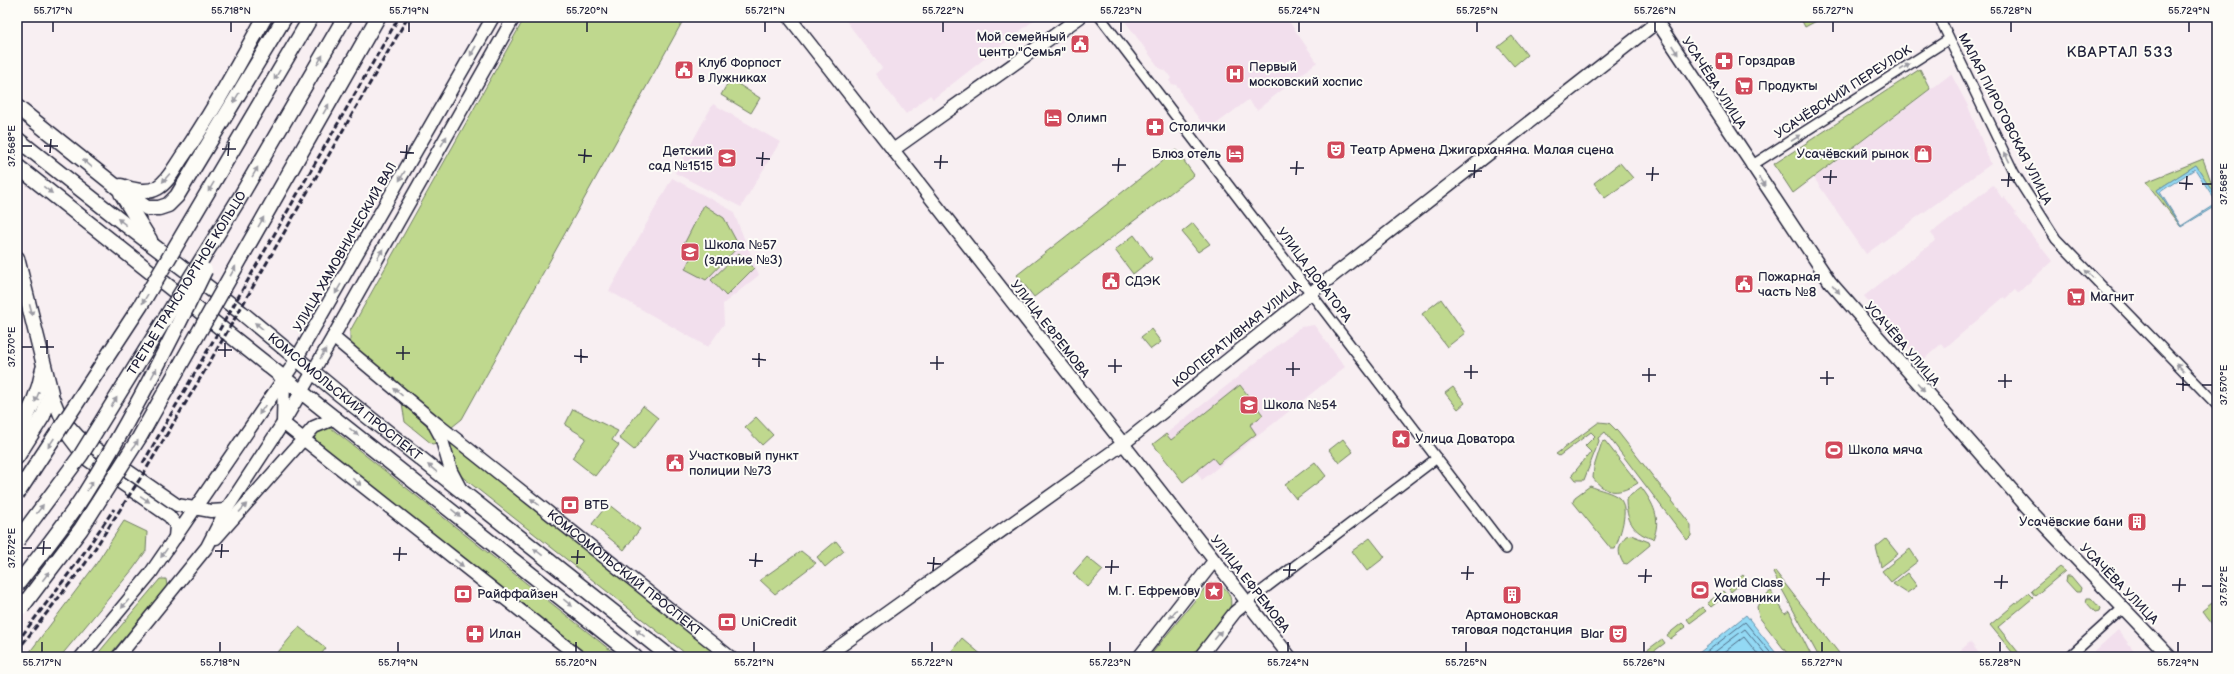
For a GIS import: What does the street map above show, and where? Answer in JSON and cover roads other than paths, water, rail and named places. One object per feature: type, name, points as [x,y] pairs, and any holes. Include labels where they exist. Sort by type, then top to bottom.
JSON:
[{"type":"main road","points":[[106,179],[129,190],[143,191],[157,188],[163,182],[205,124],[265,17]]},
{"type":"main road","points":[[17,107],[106,179],[147,208],[159,208],[168,205],[182,188],[284,17]]},
{"type":"main road","points":[[17,494],[141,305],[311,17]]},
{"type":"main road","name":"ТРЕТЬЕ ТРАНСПОРТНОЕ КОЛЬЦО","points":[[17,541],[81,455],[239,199],[345,17]]},
{"type":"main road","points":[[17,614],[81,530],[139,438],[378,17]]},
{"type":"main road","name":"КОМСОМОЛЬСКИЙ ПРОСПЕКТ","points":[[17,139],[297,358],[670,657]]},
{"type":"main road","name":"КОМСОМОЛЬСКИЙ ПРОСПЕКТ","points":[[17,166],[145,266],[228,336],[336,418],[635,657]]},
{"type":"main road","points":[[118,188],[153,245]]},
{"type":"main road","points":[[17,585],[84,496],[130,419],[166,350],[239,199]]},
{"type":"main road","points":[[17,258],[44,359],[51,393],[43,416],[17,457]]},
{"type":"main road","points":[[17,433],[25,421],[40,388],[44,359]]},
{"type":"street","name":"УЛИЦА ХАМОВНИЧЕСКИЙ ВАЛ","points":[[81,657],[150,574],[297,358],[493,17]]},
{"type":"street","points":[[207,547],[226,510],[283,423],[333,337],[514,17]]},
{"type":"street","name":"УЛИЦА ЕФРЕМОВА","points":[[789,17],[1290,657]]},
{"type":"street","points":[[893,150],[1080,17]]},
{"type":"street","name":"УЛИЦА ДОВАТОРА","points":[[1100,17],[1506,549]]},
{"type":"street","name":"МАЛАЯ ПИРОГОВСКАЯ УЛИЦА","points":[[1939,17],[2014,172],[2056,240],[2217,405]]},
{"type":"street","name":"КООПЕРАТИВНАЯ УЛИЦА","points":[[825,657],[1123,444],[1656,20]]},
{"type":"street","name":"УСАЧЁВА УЛИЦА","points":[[1656,20],[1830,282],[2030,511],[2170,657]]},
{"type":"street","name":"УСАЧЁВСКИЙ ПЕРЕУЛОК","points":[[1752,166],[1949,39]]},
{"type":"street","name":"КОМСОМОЛЬСКИЙ ПРОСПЕКТ","points":[[333,337],[428,416],[730,657]]},
{"type":"street","name":"КОМСОМОЛЬСКИЙ ПРОСПЕКТ","points":[[283,423],[284,378]]},
{"type":"street","points":[[51,393],[69,437],[85,458],[170,516],[176,525],[175,538]]},
{"type":"street","points":[[59,415],[79,437],[143,483],[177,505],[195,510],[211,512],[226,510]]},
{"type":"street","points":[[428,416],[437,427],[451,471],[463,492]]},
{"type":"street","points":[[118,657],[207,547],[303,439],[314,427],[336,418]]},
{"type":"street","points":[[283,423],[579,657]]},
{"type":"street","points":[[1200,657],[1235,612],[1437,458]]},
{"type":"street","points":[[1139,657],[1214,561]]},
{"type":"street","points":[[2069,657],[2123,608]]},
{"type":"water","points":[[2196,165],[2217,198],[2217,203],[2217,205],[2181,227],[2157,190]],"holes":[[[2195,169],[2217,203],[2181,226],[2160,192]]]},
{"type":"water","points":[[1746,615],[1779,657],[1694,657]]},
{"type":"railway","points":[[143,463],[399,17]]},
{"type":"railway","points":[[17,651],[85,564],[145,471],[204,372],[408,17]]},
{"type":"railway","points":[[17,642],[79,560],[114,509]]},
{"type":"place","name":"Мой семейный центр \"Семья\"","points":[[1080,44]]},
{"type":"place","name":"Горздрав","points":[[1724,61]]},
{"type":"place","name":"Клуб Форпост в Лужниках","points":[[684,70]]},
{"type":"place","name":"Первый московский хоспис","points":[[1235,74]]},
{"type":"place","name":"Продукты","points":[[1744,86]]},
{"type":"place","name":"Олимп","points":[[1053,118]]},
{"type":"place","name":"Столички","points":[[1155,127]]},
{"type":"place","name":"Театр Армена Джигарханяна. Малая сцена","points":[[1336,150]]},
{"type":"place","name":"Блюз отель","points":[[1235,154]]},
{"type":"place","name":"Усачёвский рынок","points":[[1923,154]]},
{"type":"place","name":"Детский сад №1515","points":[[727,158]]},
{"type":"place","name":"Школа №57 (здание №3)","points":[[690,252]]},
{"type":"place","name":"СДЭК","points":[[1111,281]]},
{"type":"place","name":"Пожарная часть №8","points":[[1744,284]]},
{"type":"place","name":"Магнит","points":[[2076,297]]},
{"type":"place","name":"Школа №54","points":[[1249,405]]},
{"type":"place","name":"Улица Доватора","points":[[1401,439]]},
{"type":"place","name":"Школа мяча","points":[[1834,450]]},
{"type":"place","name":"Участковый пункт полиции №73","points":[[675,463]]},
{"type":"place","name":"ВТБ","points":[[570,505]]},
{"type":"place","name":"Усачёвские бани","points":[[2137,522]]},
{"type":"place","name":"World Class Хамовники","points":[[1700,590]]},
{"type":"place","name":"М. Г. Ефремову","points":[[1214,591]]},
{"type":"place","name":"Райффайзен","points":[[463,594]]},
{"type":"place","name":"Артамоновская тяговая подстанция","points":[[1512,595]]},
{"type":"place","name":"UniCredit","points":[[727,622]]},
{"type":"place","name":"Илан","points":[[475,634]]},
{"type":"place","name":"Blar","points":[[1618,634]]},
{"type":"district","name":"КВАРТАЛ 533","points":[[2120,52]]}]
